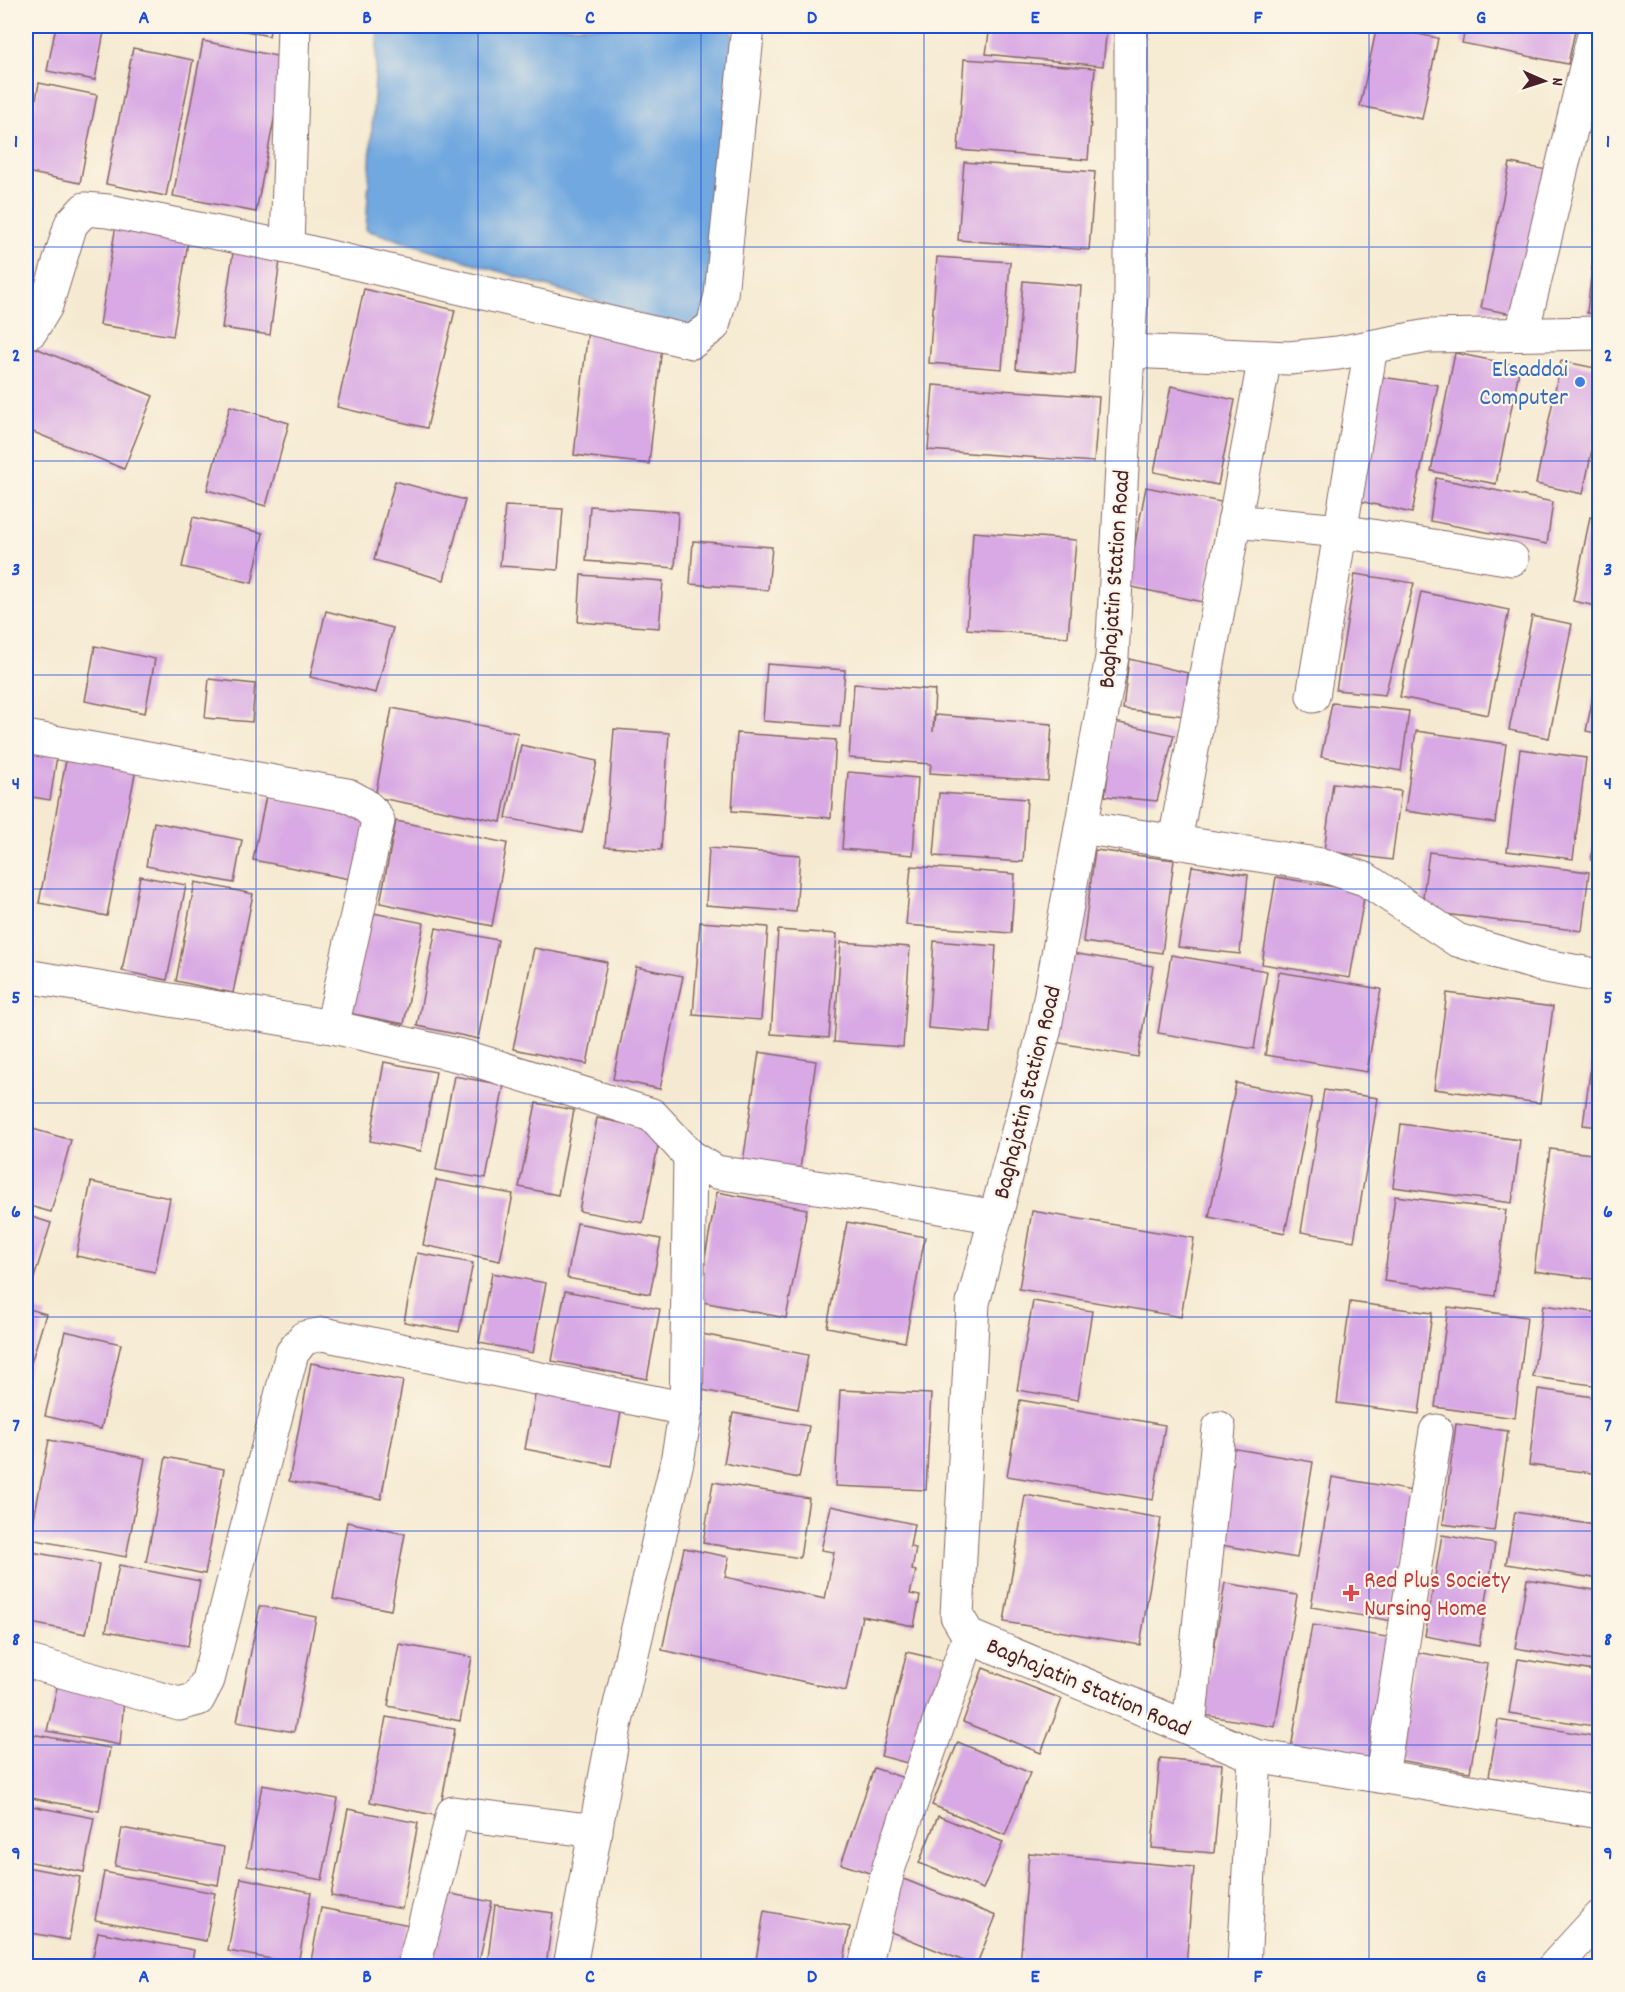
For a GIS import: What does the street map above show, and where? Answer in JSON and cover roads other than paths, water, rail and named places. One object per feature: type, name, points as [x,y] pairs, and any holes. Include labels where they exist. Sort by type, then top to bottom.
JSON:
[{"type":"street","points":[[287,247],[294,26]]},
{"type":"street","points":[[26,332],[31,331],[46,306],[71,224],[86,209],[108,211],[287,247],[692,342],[712,326],[721,294],[748,26]]},
{"type":"street","name":"Baghajatin Station Road","points":[[1131,26],[1131,295],[1112,657],[1044,1032],[974,1303],[957,1616],[969,1636],[1255,1756],[1599,1812]]},
{"type":"street","points":[[1522,333],[1596,26]]},
{"type":"street","points":[[1128,351],[1299,357],[1338,353],[1428,336],[1599,333]]},
{"type":"street","points":[[1312,696],[1371,347]]},
{"type":"street","points":[[1175,841],[1265,357]]},
{"type":"street","points":[[1234,520],[1341,531],[1512,559]]},
{"type":"street","points":[[26,737],[347,795],[364,803],[373,811],[378,821],[332,1027]]},
{"type":"street","points":[[1081,827],[1322,865],[1365,879],[1457,940],[1541,965],[1599,976]]},
{"type":"street","points":[[26,976],[332,1027],[466,1057],[652,1115],[690,1156],[716,1172],[996,1217]]},
{"type":"street","points":[[570,1966],[615,1726],[677,1462],[687,1409],[690,1156]]},
{"type":"street","points":[[26,1661],[179,1704],[198,1699],[208,1680],[292,1353],[304,1338],[323,1334],[687,1409]]},
{"type":"street","points":[[1189,1727],[1219,1428]]},
{"type":"street","points":[[1382,1776],[1436,1431]]},
{"type":"street","points":[[865,1966],[889,1867],[969,1636]]},
{"type":"street","points":[[1244,1966],[1255,1756]]},
{"type":"street","points":[[414,1966],[453,1813],[596,1831]]},
{"type":"street","points":[[1555,1966],[1599,1917]]},
{"type":"water","points":[[378,26],[729,26],[742,57],[716,314],[691,331],[366,230]]},
{"type":"place","name":"Elsaddai Computer","points":[[1580,382]]},
{"type":"place","name":"Red Plus Society Nursing Home","points":[[1351,1593]]}]
